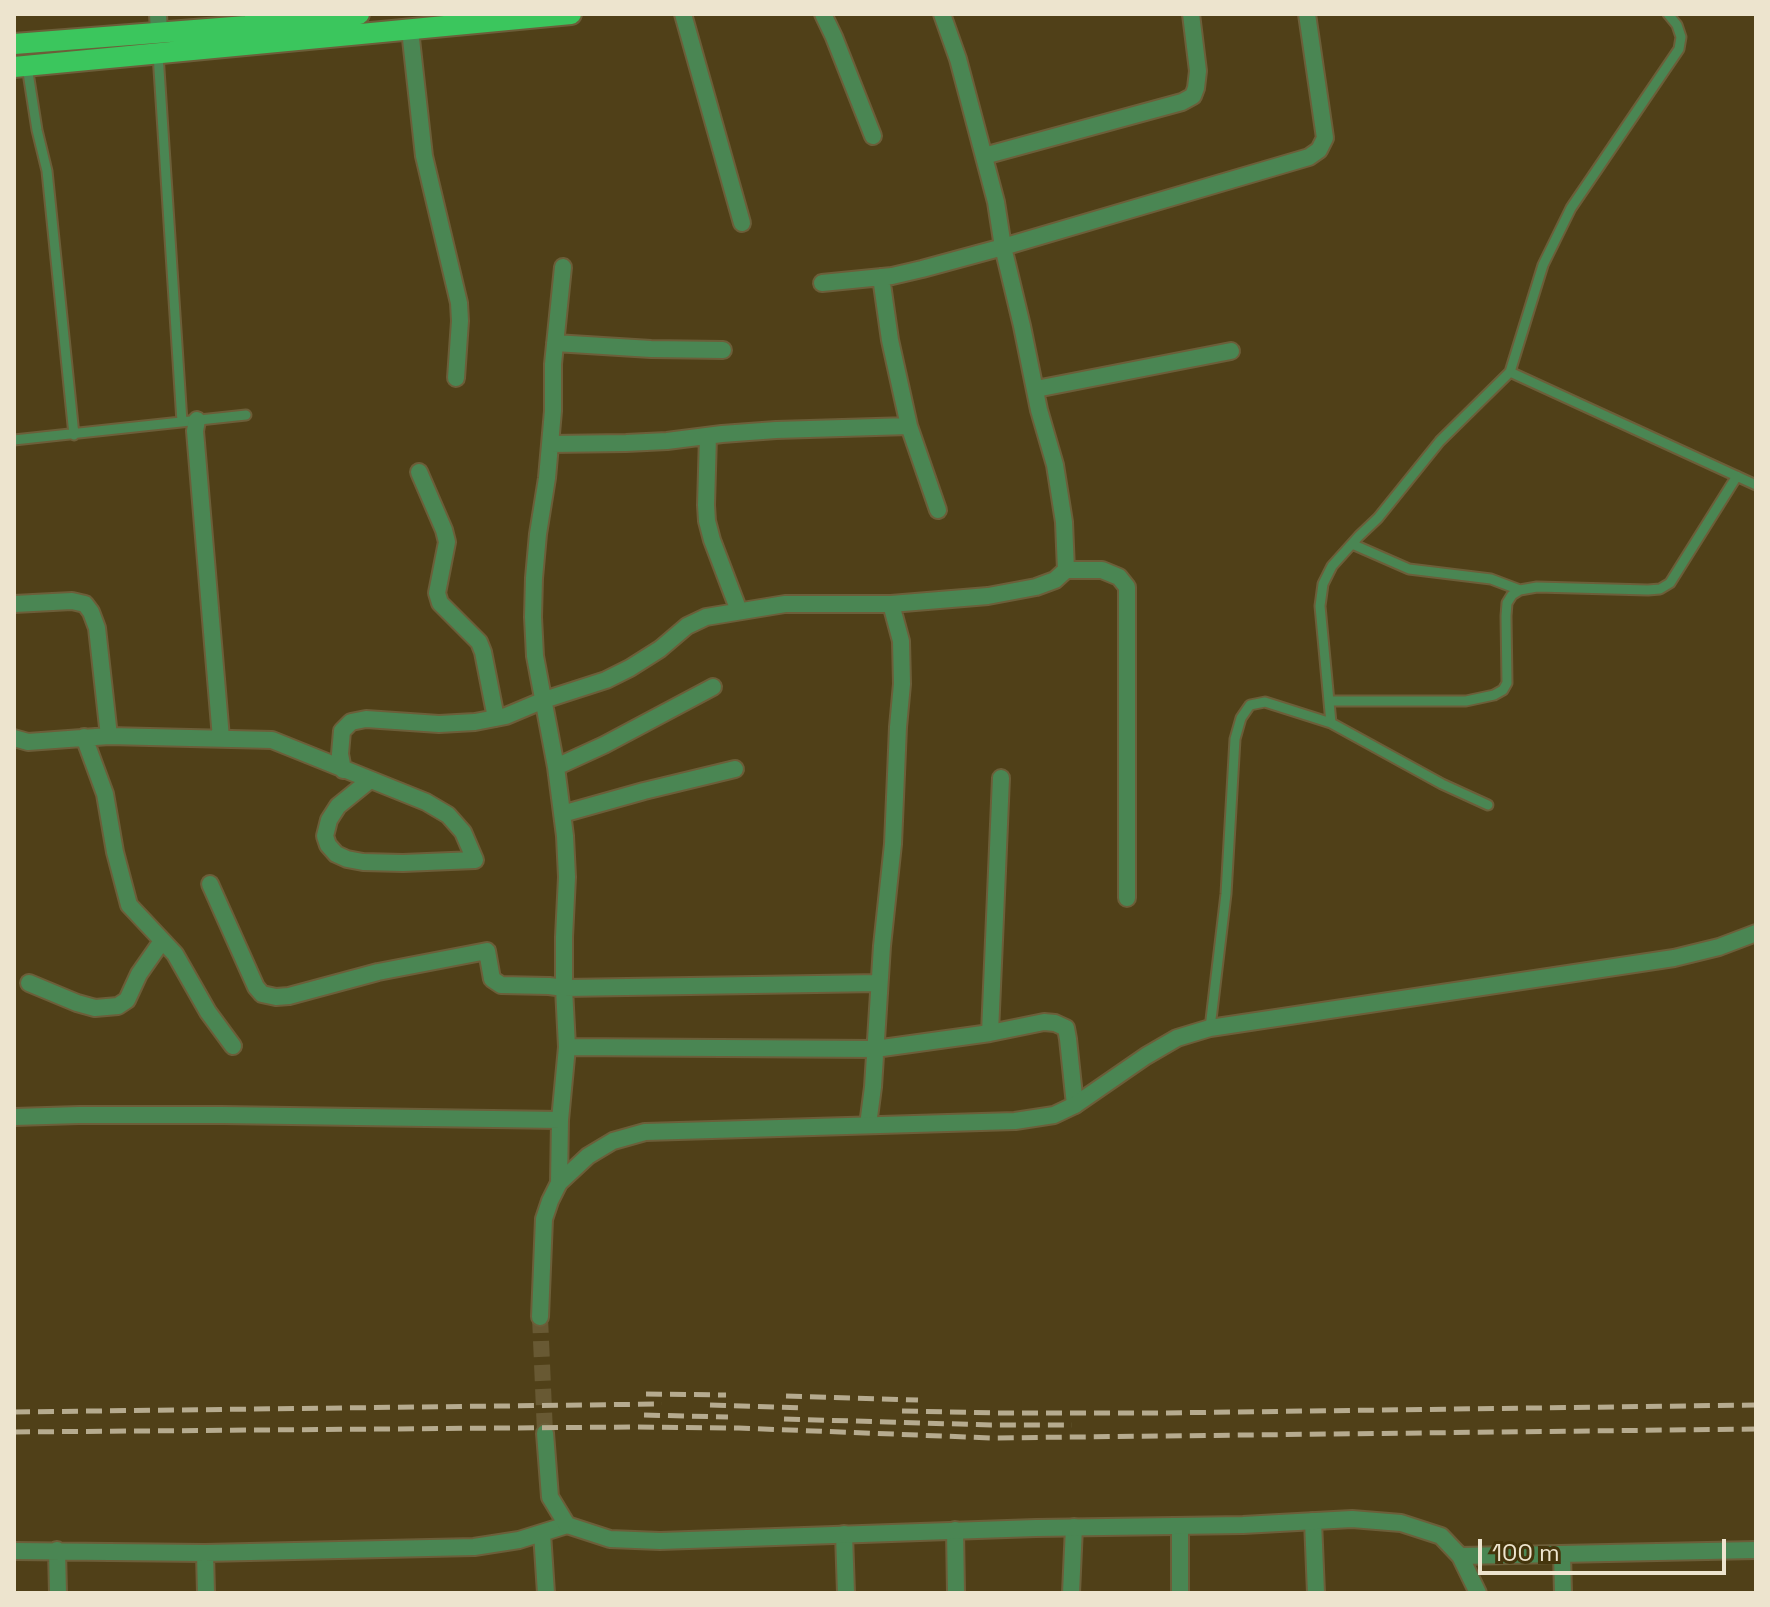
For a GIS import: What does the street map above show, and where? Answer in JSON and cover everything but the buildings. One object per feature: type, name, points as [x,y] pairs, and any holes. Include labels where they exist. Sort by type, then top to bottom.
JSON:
[{"type":"main road","points":[[20,66],[158,54],[246,29],[359,14]]},
{"type":"main road","points":[[14,44],[159,23],[246,29],[410,30],[571,14]]},
{"type":"street","points":[[683,14],[742,223]]},
{"type":"street","points":[[823,14],[873,136]]},
{"type":"street","points":[[942,14],[958,59],[996,202],[1039,410],[1055,465],[1064,522],[1066,570]]},
{"type":"street","points":[[984,156],[1182,102],[1193,96],[1198,71],[1191,14]]},
{"type":"street","points":[[822,283],[922,269],[1309,157],[1319,150],[1325,138],[1307,14]]},
{"type":"street","points":[[410,30],[424,156],[459,303],[456,378]]},
{"type":"street","points":[[540,1317],[544,1219],[559,1183],[560,1120],[567,1047],[564,937],[567,877],[556,767],[535,656],[534,578],[550,444],[555,343],[563,267]]},
{"type":"street","points":[[881,277],[890,340],[909,426],[938,510]]},
{"type":"street","points":[[555,343],[723,350]]},
{"type":"street","points":[[1036,389],[1231,351]]},
{"type":"street","points":[[190,421],[195,431],[221,738]]},
{"type":"street","points":[[550,444],[654,442],[776,430],[909,426]]},
{"type":"street","points":[[708,436],[707,521],[739,611]]},
{"type":"street","points":[[419,472],[447,542],[437,593],[440,603],[479,642],[496,718]]},
{"type":"street","points":[[343,770],[340,754],[342,731],[351,722],[366,719],[439,724],[506,716],[606,680],[630,668],[660,649],[687,626],[706,617],[785,604],[891,604],[988,596],[1036,587],[1055,580],[1066,570],[1102,570],[1119,577],[1127,587],[1127,898]]},
{"type":"street","points":[[14,604],[72,601],[85,604],[91,612],[97,628],[109,736]]},
{"type":"street","points":[[868,1125],[893,844],[902,684],[901,641],[891,604]]},
{"type":"street","points":[[556,767],[713,687]]},
{"type":"street","points":[[14,738],[28,742],[109,736],[272,740],[426,802],[448,815],[463,832],[475,860],[363,862],[336,854],[325,836],[329,820],[338,806],[370,780]]},
{"type":"street","points":[[84,737],[105,794],[115,852],[129,905],[175,954],[208,1012],[233,1046]]},
{"type":"street","points":[[562,814],[735,769]]},
{"type":"street","points":[[990,1033],[1001,778]]},
{"type":"street","points":[[210,884],[256,987],[262,994],[276,997],[378,972],[487,951],[492,979],[501,985],[564,988],[879,983]]},
{"type":"street","points":[[559,1183],[588,1156],[613,1141],[645,1132],[1015,1121],[1054,1115],[1075,1105],[1177,1038],[1210,1028],[1674,958],[1719,947],[1756,933]]},
{"type":"street","points":[[29,983],[95,1008],[118,1006],[127,1000],[139,974],[162,941]]},
{"type":"street","points":[[567,1047],[875,1049],[1044,1022],[1055,1023],[1066,1028],[1075,1105]]},
{"type":"street","points":[[14,1117],[223,1115],[560,1120]]},
{"type":"street","points":[[545,1433],[550,1497],[567,1525]]},
{"type":"street","points":[[14,1551],[205,1553],[474,1547],[519,1540],[567,1525],[610,1539],[660,1541],[955,1530],[1243,1525],[1352,1519],[1401,1523],[1441,1536],[1460,1556],[1478,1593]]},
{"type":"street","points":[[1313,1521],[1316,1593]]},
{"type":"street","points":[[1180,1526],[1180,1593]]},
{"type":"street","points":[[1071,1593],[1074,1527]]},
{"type":"street","points":[[955,1530],[956,1593]]},
{"type":"street","points":[[542,1533],[546,1593]]},
{"type":"street","points":[[844,1534],[846,1593]]},
{"type":"street","points":[[57,1550],[58,1593]]},
{"type":"street","points":[[1460,1556],[1756,1550]]},
{"type":"street","points":[[205,1553],[206,1593]]},
{"type":"street","points":[[1562,1554],[1563,1593]]},
{"type":"lane","points":[[1331,723],[1320,606],[1323,584],[1332,566],[1378,518],[1440,441],[1510,372],[1543,265],[1571,208],[1679,49],[1681,37],[1677,25],[1668,14]]},
{"type":"lane","points":[[158,54],[190,421]]},
{"type":"lane","points":[[20,66],[47,171],[74,435]]},
{"type":"lane","points":[[1510,372],[1756,485]]},
{"type":"lane","points":[[14,440],[246,415]]},
{"type":"lane","points":[[1329,701],[1466,701],[1494,695],[1503,690],[1507,683],[1507,603],[1512,595],[1537,587],[1660,589],[1670,583],[1679,570],[1737,476]]},
{"type":"lane","points":[[1352,544],[1409,569],[1491,579],[1520,590]]},
{"type":"lane","points":[[1210,1028],[1226,894],[1235,739],[1241,718],[1250,705],[1265,702],[1331,723],[1442,784],[1488,805]]},
{"type":"tunnel","points":[[540,1317],[545,1433]]},
{"type":"railway","points":[[646,1394],[726,1395]]},
{"type":"railway","points":[[786,1396],[918,1400]]},
{"type":"railway","points":[[14,1412],[662,1404]]},
{"type":"railway","points":[[710,1405],[802,1408]]},
{"type":"railway","points":[[902,1411],[1162,1413],[1756,1405]]},
{"type":"railway","points":[[644,1415],[728,1417]]},
{"type":"railway","points":[[784,1419],[1072,1425]]},
{"type":"railway","points":[[14,1432],[630,1427],[992,1438],[1756,1429]]}]
